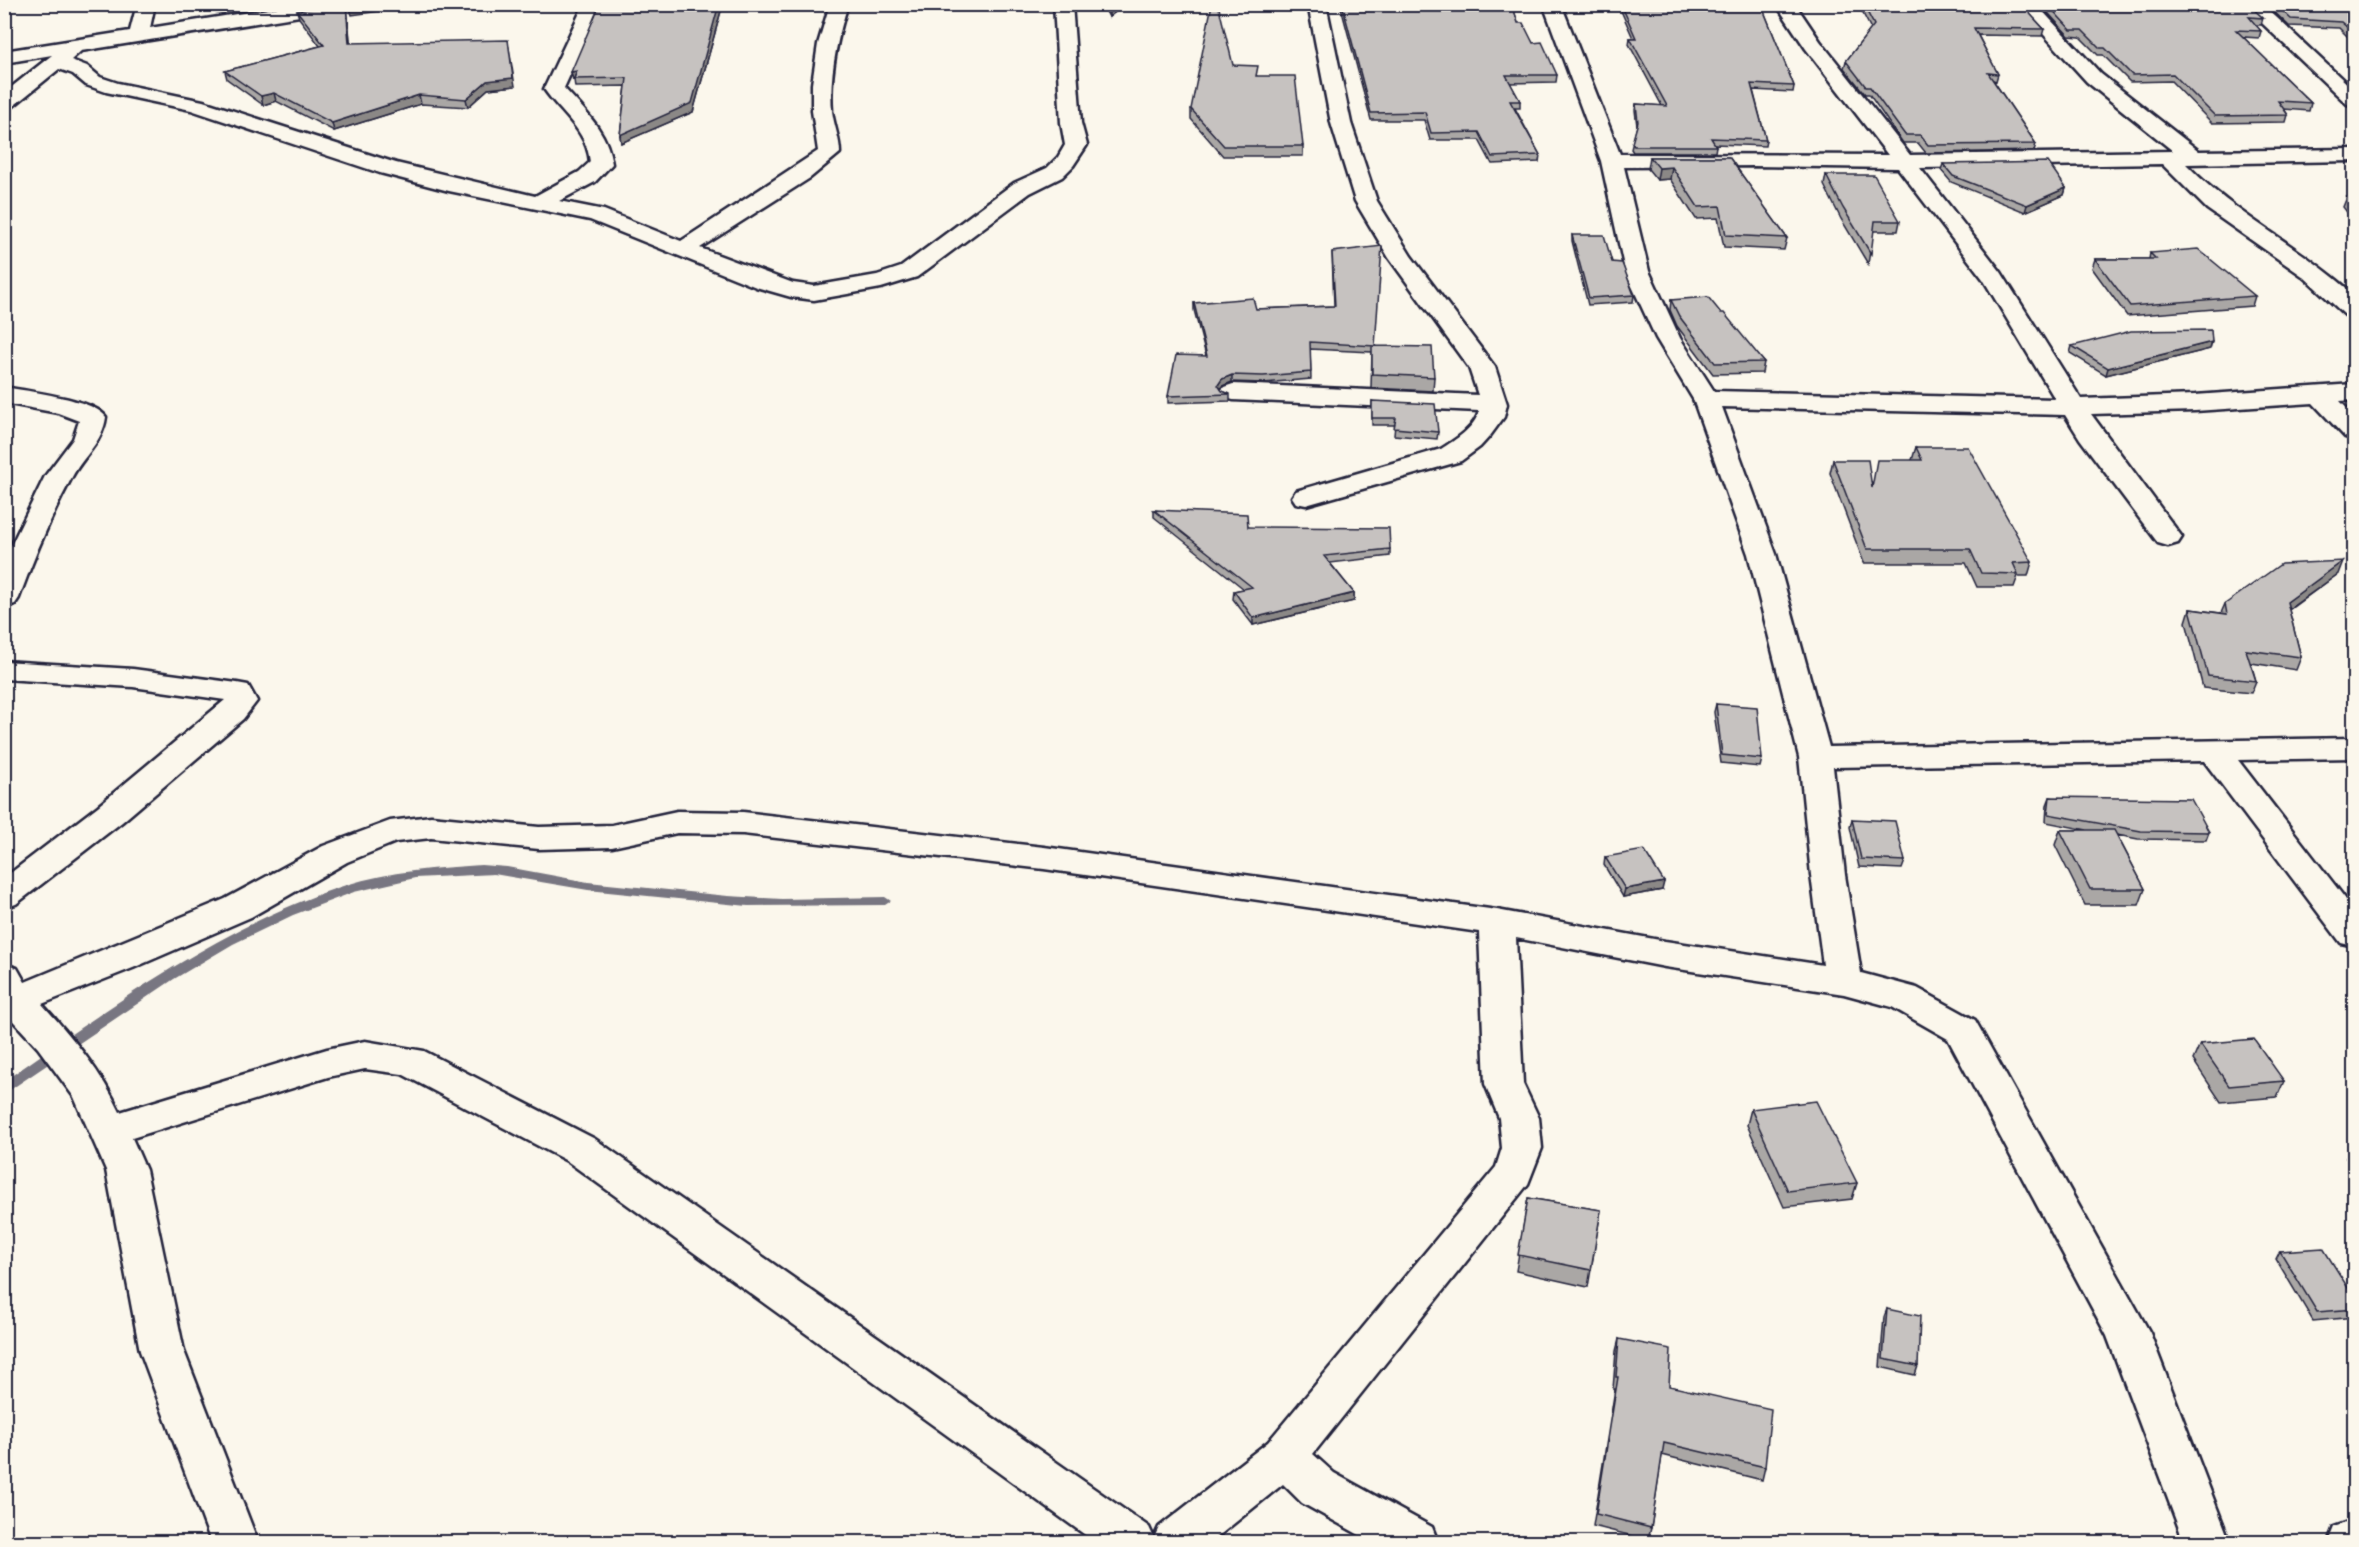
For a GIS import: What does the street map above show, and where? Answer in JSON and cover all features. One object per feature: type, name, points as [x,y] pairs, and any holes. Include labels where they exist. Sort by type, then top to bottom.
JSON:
[{"type":"street","points":[[139,34],[146,4]]},
{"type":"street","points":[[4,57],[337,4]]},
{"type":"street","points":[[538,203],[587,177],[601,164],[601,153],[596,139],[554,88],[593,4]]},
{"type":"street","points":[[682,250],[802,173],[829,153],[830,141],[822,115],[820,82],[839,4]]},
{"type":"street","points":[[57,61],[80,70],[93,81],[113,88],[196,105],[388,168],[596,215],[764,282],[803,291],[844,289],[909,272],[1022,188],[1042,181],[1067,163],[1076,145],[1071,123],[1063,4]]},
{"type":"street","points":[[1306,497],[1451,455],[1471,441],[1491,417],[1494,404],[1482,367],[1401,258],[1366,201],[1341,123],[1317,4]]},
{"type":"street","points":[[1552,4],[1612,161],[1637,271],[1668,338],[1706,399],[1762,554],[1815,758],[1828,875],[1844,981]]},
{"type":"street","points":[[1785,4],[1993,277],[2089,433],[2168,537]]},
{"type":"street","points":[[2025,4],[2094,78],[2193,157]]},
{"type":"street","points":[[2251,4],[2355,100]]},
{"type":"street","points":[[4,104],[75,47]]},
{"type":"street","points":[[1612,161],[1906,162],[2355,155]]},
{"type":"street","points":[[2168,158],[2216,205],[2307,269],[2355,310]]},
{"type":"street","points":[[1233,392],[1494,404]]},
{"type":"street","points":[[1706,399],[2073,406],[2194,403],[2355,392]]},
{"type":"street","points":[[4,395],[63,406],[93,417],[93,429],[61,473],[15,569],[4,598]]},
{"type":"street","points":[[2320,395],[2355,431]]},
{"type":"street","points":[[4,670],[133,678],[179,684],[237,692],[240,701],[232,712],[128,799],[4,896]]},
{"type":"street","points":[[1815,758],[2355,748]]},
{"type":"street","points":[[2213,750],[2355,934]]},
{"type":"street","points":[[234,1542],[162,1351],[126,1170],[91,1091],[10,988],[120,959],[238,908],[335,854],[390,832],[431,827],[539,838],[612,836],[677,822],[743,823],[1044,858],[1497,922],[1665,954],[1844,981],[1904,997],[1962,1030],[2128,1333],[2207,1542]]},
{"type":"street","points":[[1176,1542],[1284,1456],[1514,1173],[1522,1148],[1519,1118],[1504,1084],[1497,922]]},
{"type":"street","points":[[109,1130],[327,1063],[365,1055],[410,1061],[581,1150],[1132,1542]]},
{"type":"street","points":[[1284,1456],[1318,1488],[1415,1542]]},
{"type":"building","points":[[346,4],[349,43],[508,40],[513,78],[487,81],[466,99],[419,95],[332,123],[274,93],[261,96],[225,71],[324,45],[297,11]]},
{"type":"building","points":[[349,4],[386,4],[350,9]]},
{"type":"building","points":[[600,4],[719,4],[692,103],[620,135],[627,78],[574,79],[577,71],[571,72]]},
{"type":"building","points":[[1105,4],[1117,4],[1109,11]]},
{"type":"building","points":[[1212,4],[1218,4],[1233,65],[1258,66],[1256,76],[1295,76],[1303,146],[1224,146],[1191,109]]},
{"type":"building","points":[[1342,4],[1512,4],[1518,23],[1523,23],[1533,43],[1542,42],[1557,75],[1506,75],[1520,101],[1510,101],[1540,155],[1492,157],[1479,132],[1431,133],[1425,112],[1371,113]]},
{"type":"building","points":[[1621,4],[1761,4],[1794,86],[1751,84],[1766,140],[1711,138],[1716,146],[1634,146],[1632,143],[1638,122],[1636,104],[1667,106],[1630,38],[1636,38]]},
{"type":"building","points":[[1863,4],[2021,4],[2044,29],[1974,28],[1998,74],[1988,73],[2036,144],[1928,145],[1920,135],[1905,135],[1870,87],[1866,87],[1846,61],[1874,25]]},
{"type":"building","points":[[2047,4],[2248,4],[2263,18],[2249,17],[2261,31],[2236,30],[2311,103],[2278,101],[2288,115],[2215,116],[2173,74],[2132,75],[2105,48],[2100,48],[2082,30],[2071,30]]},
{"type":"building","points":[[2275,4],[2355,4],[2355,34],[2341,22],[2291,19]]},
{"type":"building","points":[[1650,157],[1729,157],[1787,238],[1726,235],[1720,206],[1698,207],[1672,167],[1659,168]]},
{"type":"building","points":[[2048,162],[2066,188],[2027,205],[1953,176],[1943,164]]},
{"type":"building","points":[[1826,175],[1874,175],[1900,221],[1875,221],[1871,254],[1843,208]]},
{"type":"building","points":[[2347,197],[2355,197],[2355,208]]},
{"type":"building","points":[[1572,235],[1604,235],[1612,262],[1622,263],[1634,295],[1589,298]]},
{"type":"building","points":[[1382,246],[1375,346],[1310,342],[1311,372],[1263,376],[1232,375],[1222,379],[1218,385],[1222,391],[1230,394],[1168,396],[1176,355],[1207,356],[1194,303],[1253,298],[1256,309],[1335,306],[1332,252]]},
{"type":"building","points":[[2198,249],[2255,296],[2130,306],[2095,259],[2156,259],[2150,253]]},
{"type":"building","points":[[1708,297],[1764,362],[1715,363],[1679,316],[1671,300]]},
{"type":"building","points":[[2211,330],[2212,342],[2108,368],[2072,346],[2131,331]]},
{"type":"building","points":[[1372,346],[1432,347],[1434,377],[1372,374]]},
{"type":"building","points":[[1372,401],[1435,404],[1438,432],[1394,428],[1396,418],[1372,418]]},
{"type":"building","points":[[1916,447],[1968,447],[2032,562],[2013,563],[2018,574],[1981,573],[1970,549],[1867,549],[1833,460],[1868,460],[1872,488],[1877,460],[1922,460]]},
{"type":"building","points":[[1154,510],[1247,514],[1248,527],[1389,528],[1390,549],[1324,556],[1354,593],[1253,618],[1234,591],[1252,587]]},
{"type":"building","points":[[2343,561],[2287,602],[2301,657],[2246,650],[2256,681],[2208,676],[2190,609],[2227,614],[2225,604],[2281,564]]},
{"type":"building","points":[[1716,704],[1757,707],[1762,759],[1722,755]]},
{"type":"building","points":[[2050,797],[2191,799],[2209,832],[2141,831],[2048,814]]},
{"type":"building","points":[[1852,819],[1895,821],[1905,861],[1861,859]]},
{"type":"building","points":[[2060,830],[2114,830],[2145,889],[2090,889]]},
{"type":"building","points":[[1644,850],[1664,882],[1625,889],[1605,857]]},
{"type":"building","points":[[2254,1039],[2284,1081],[2229,1086],[2200,1044]]},
{"type":"building","points":[[1816,1101],[1857,1183],[1788,1191],[1751,1109]]},
{"type":"building","points":[[1528,1198],[1601,1210],[1591,1270],[1518,1255]]},
{"type":"building","points":[[2323,1248],[2355,1299],[2355,1309],[2317,1312],[2280,1251]]},
{"type":"building","points":[[1887,1309],[1920,1316],[1918,1366],[1883,1359]]},
{"type":"building","points":[[1619,1339],[1671,1349],[1669,1386],[1771,1409],[1765,1467],[1664,1443],[1651,1528],[1596,1514],[1618,1377],[1616,1377]]},
{"type":"waterway","points":[[4,1089],[112,1013],[228,941],[289,911],[351,888],[415,874],[494,870],[588,886],[765,903],[885,901]]}]
